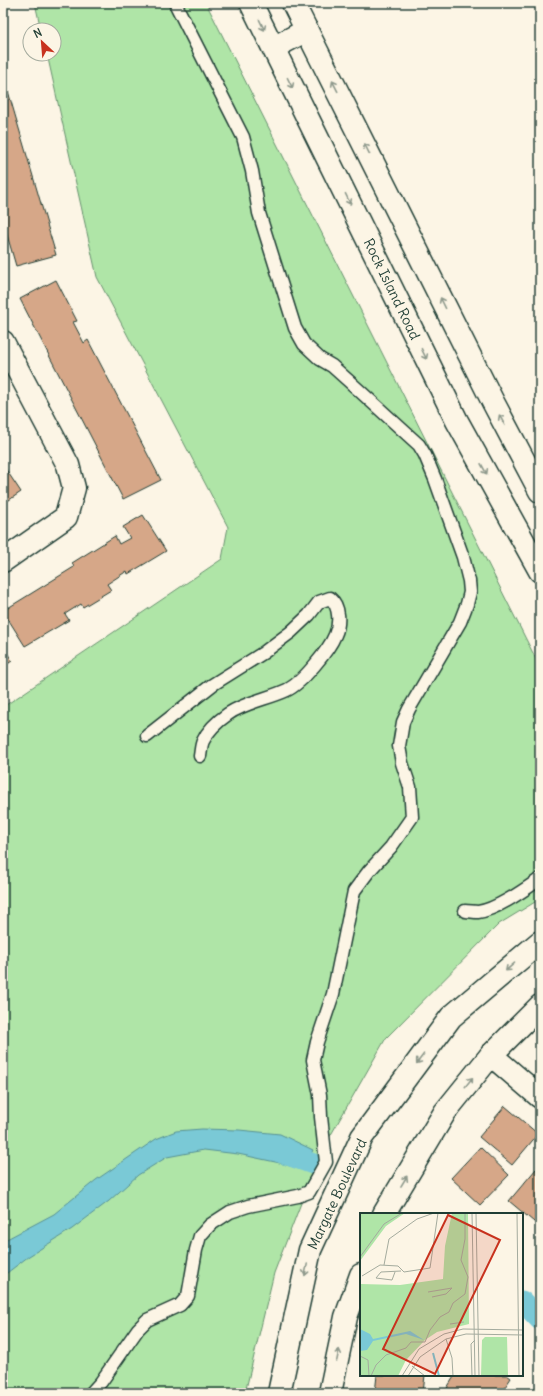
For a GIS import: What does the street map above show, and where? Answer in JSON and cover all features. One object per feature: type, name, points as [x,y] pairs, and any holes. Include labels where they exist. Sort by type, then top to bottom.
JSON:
[{"type":"street","name":"Rock Island Road","points":[[251,3],[457,421],[540,571]]},
{"type":"street","points":[[293,3],[493,402],[540,491]]},
{"type":"street","points":[[273,48],[307,30]]},
{"type":"street","points":[[3,342],[68,465],[74,488],[66,517],[3,561]]},
{"type":"street","name":"Margate Boulevard","points":[[279,1393],[310,1250],[362,1137],[452,1018],[540,942]]},
{"type":"street","points":[[385,1213],[445,1112],[491,1055],[540,1006]]},
{"type":"street","points":[[491,1055],[540,1098]]},
{"type":"street","points":[[330,1393],[346,1316],[360,1278]]},
{"type":"lane","points":[[91,1393],[101,1382],[138,1329],[147,1320],[180,1304],[188,1296],[200,1236],[210,1225],[230,1212],[248,1206],[309,1192],[326,1162],[320,1095],[313,1060],[317,1042],[333,994],[354,891],[369,871],[391,847],[412,816],[410,787],[402,763],[399,746],[403,722],[409,708],[460,622],[470,592],[463,557],[433,473],[419,444],[337,370],[320,359],[304,344],[295,328],[259,213],[252,171],[243,137],[175,3]]},
{"type":"lane","points":[[147,736],[212,685],[263,653],[291,632],[309,615],[319,602],[330,598],[336,603],[338,614],[335,635],[304,678],[288,690],[246,705],[230,713],[214,725],[203,741],[200,756]]},
{"type":"lane","points":[[465,911],[477,912],[487,910],[517,894],[540,879]]},
{"type":"green space","points":[[35,3],[206,3],[540,667],[540,899],[499,924],[386,1038],[320,1154],[274,1273],[245,1393],[3,1393],[3,707],[222,559],[228,527],[97,277],[49,62],[62,62],[62,22],[39,22]]},
{"type":"water","points":[[202,1129],[239,1130],[280,1134],[313,1150],[303,1170],[280,1163],[238,1154],[204,1150],[167,1157],[138,1175],[109,1201],[72,1229],[29,1256],[3,1276],[3,1242],[5,1240],[54,1214],[96,1180],[156,1139],[176,1131]]},
{"type":"building","points":[[3,74],[56,255],[16,266],[3,221]]},
{"type":"building","points":[[56,280],[77,321],[73,322],[84,343],[88,340],[161,480],[123,499],[20,299]]},
{"type":"building","points":[[3,465],[21,492],[3,504]]},
{"type":"building","points":[[143,515],[166,551],[128,574],[127,571],[107,584],[111,590],[83,607],[81,604],[65,614],[69,620],[25,646],[3,611],[74,567],[72,563],[115,536],[119,544],[130,538],[123,527]]},
{"type":"building","points":[[3,646],[12,661],[3,667]]},
{"type":"building","points":[[505,1106],[538,1134],[512,1165],[479,1137]]},
{"type":"building","points":[[480,1147],[509,1175],[480,1205],[451,1178]]},
{"type":"building","points":[[536,1169],[540,1173],[540,1227],[509,1201]]},
{"type":"building","points":[[377,1376],[425,1376],[423,1393],[375,1393]]},
{"type":"building","points":[[454,1376],[508,1376],[511,1378],[501,1393],[455,1393],[447,1388]]},
{"type":"waterway","points":[[280,1152],[316,1165]]},
{"type":"waterway","points":[[523,1302],[540,1320]]}]
